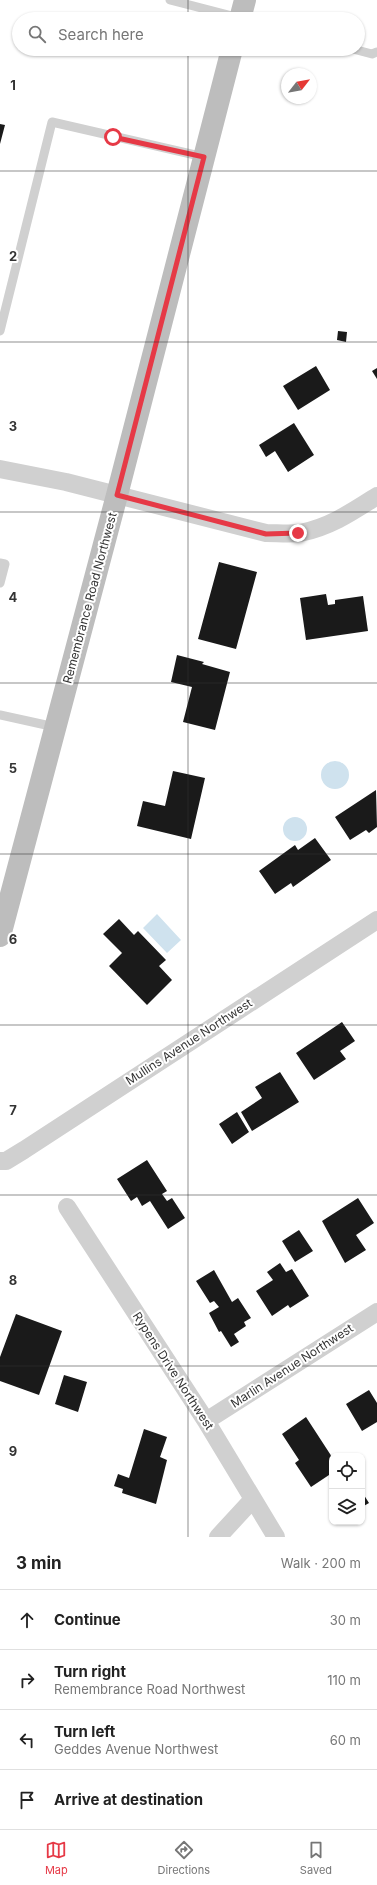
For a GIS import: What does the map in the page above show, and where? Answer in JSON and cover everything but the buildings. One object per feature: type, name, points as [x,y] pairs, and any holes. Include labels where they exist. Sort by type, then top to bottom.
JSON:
[{"type":"main road","name":"Remembrance Road Northwest","points":[[0,936],[4,906],[56,727],[230,56]]},
{"type":"street","points":[[0,469],[66,482],[266,534],[298,533],[321,528],[341,519],[377,496]]},
{"type":"street","name":"Mullins Avenue Northwest","points":[[0,1161],[6,1161],[24,1150],[377,920]]},
{"type":"street","name":"Rypens Drive Northwest","points":[[67,1207],[206,1421],[276,1537]]},
{"type":"street","name":"Marlin Avenue Northwest","points":[[206,1421],[377,1312]]},
{"type":"street","points":[[218,1537],[253,1499]]},
{"type":"lane","points":[[170,0],[233,12]]},
{"type":"lane","points":[[365,52],[372,54],[377,52]]},
{"type":"lane","points":[[0,331],[52,122],[204,157]]},
{"type":"lane","points":[[0,563],[5,564],[0,583]]},
{"type":"lane","points":[[0,715],[56,727]]},
{"type":"water","points":[[335,761],[345,765],[349,775],[345,785],[335,789],[325,785],[321,775],[325,765]]},
{"type":"water","points":[[295,817],[304,820],[307,829],[304,838],[295,841],[286,838],[283,829],[286,820]]},
{"type":"water","points":[[157,914],[181,940],[167,953],[143,928]]},
{"type":"route","points":[[113,137],[204,157],[117,495],[266,534],[298,533]]}]
